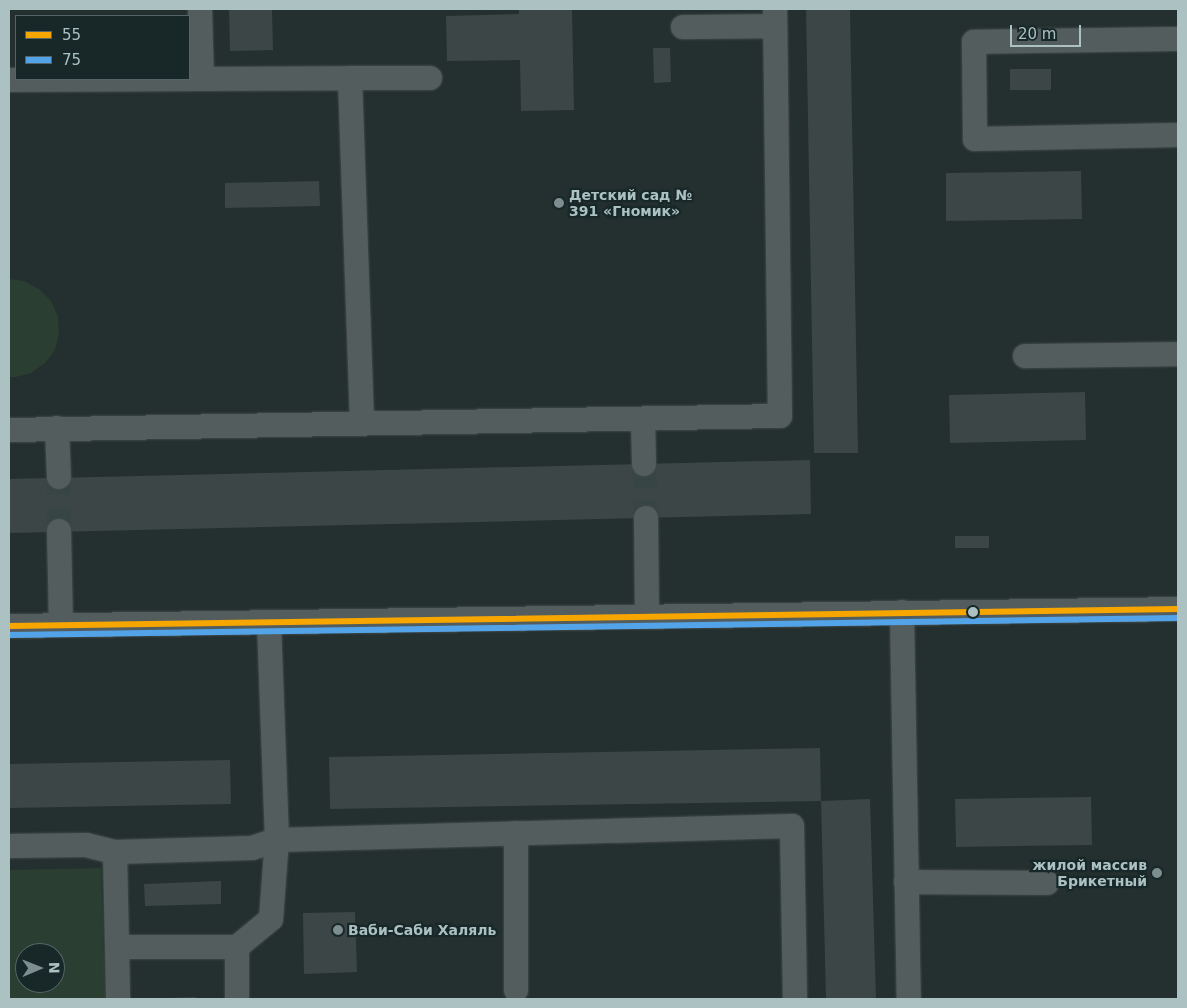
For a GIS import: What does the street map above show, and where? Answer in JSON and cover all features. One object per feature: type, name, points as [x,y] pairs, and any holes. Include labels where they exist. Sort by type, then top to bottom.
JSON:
[{"type":"street","points":[[200,9],[202,79]]},
{"type":"street","points":[[9,430],[780,416],[775,17],[683,27]]},
{"type":"street","points":[[1178,39],[974,42],[975,139],[1178,135]]},
{"type":"street","points":[[350,78],[362,424]]},
{"type":"street","points":[[190,79],[430,78]]},
{"type":"street","points":[[1025,356],[1178,354]]},
{"type":"street","points":[[643,419],[644,464]]},
{"type":"street","points":[[57,428],[59,477]]},
{"type":"street","points":[[646,518],[647,615]]},
{"type":"street","points":[[59,531],[61,625]]},
{"type":"street","points":[[9,626],[647,615],[1178,609]]},
{"type":"street","points":[[902,612],[909,999]]},
{"type":"street","points":[[117,947],[237,946],[271,919],[277,840],[269,622]]},
{"type":"street","points":[[9,846],[86,844],[115,852],[252,848],[277,840],[792,826],[795,999]]},
{"type":"street","points":[[516,833],[516,990]]},
{"type":"street","points":[[115,852],[118,999]]},
{"type":"street","points":[[906,882],[1047,883]]},
{"type":"street","points":[[237,946],[238,999]]},
{"type":"green space","points":[[9,279],[24,281],[39,289],[51,301],[58,316],[59,333],[55,350],[45,363],[31,373],[16,377],[9,377]]},
{"type":"green space","points":[[101,868],[105,999],[9,999],[9,870]]},
{"type":"building","points":[[229,9],[272,9],[273,50],[230,51]]},
{"type":"building","points":[[519,9],[572,9],[574,110],[521,111],[520,60],[447,61],[446,16],[519,14]]},
{"type":"building","points":[[806,9],[850,9],[858,453],[814,453]]},
{"type":"building","points":[[653,48],[670,48],[671,82],[654,83]]},
{"type":"building","points":[[1010,69],[1051,69],[1051,90],[1010,90]]},
{"type":"building","points":[[1081,171],[1082,219],[946,221],[946,173]]},
{"type":"building","points":[[319,181],[320,206],[225,208],[225,183]]},
{"type":"building","points":[[1085,392],[1086,440],[950,443],[949,395]]},
{"type":"building","points":[[810,460],[811,514],[9,533],[9,479]]},
{"type":"building","points":[[955,536],[989,536],[989,548],[955,548]]},
{"type":"building","points":[[820,748],[821,801],[330,809],[329,757]]},
{"type":"building","points":[[230,760],[231,804],[9,808],[9,764]]},
{"type":"building","points":[[1091,797],[1092,845],[956,847],[955,799]]},
{"type":"building","points":[[870,799],[876,999],[826,999],[821,801]]},
{"type":"building","points":[[221,881],[221,904],[145,906],[144,884]]},
{"type":"building","points":[[355,912],[357,972],[304,974],[303,913]]},
{"type":"building","points":[[196,997],[196,999],[165,999],[165,998]]},
{"type":"tunnel","points":[[644,464],[646,518]]},
{"type":"tunnel","points":[[59,477],[59,531]]},
{"type":"transit line","name":"55","points":[[9,626],[1178,609]]},
{"type":"transit line","name":"75","points":[[9,635],[1178,618]]},
{"type":"place","name":"Детский сад № 391 «Гномик»","points":[[559,203]]},
{"type":"place","name":"жилой массив Брикетный","points":[[1157,873]]},
{"type":"place","name":"Ваби-Саби Халяль","points":[[338,930]]}]
